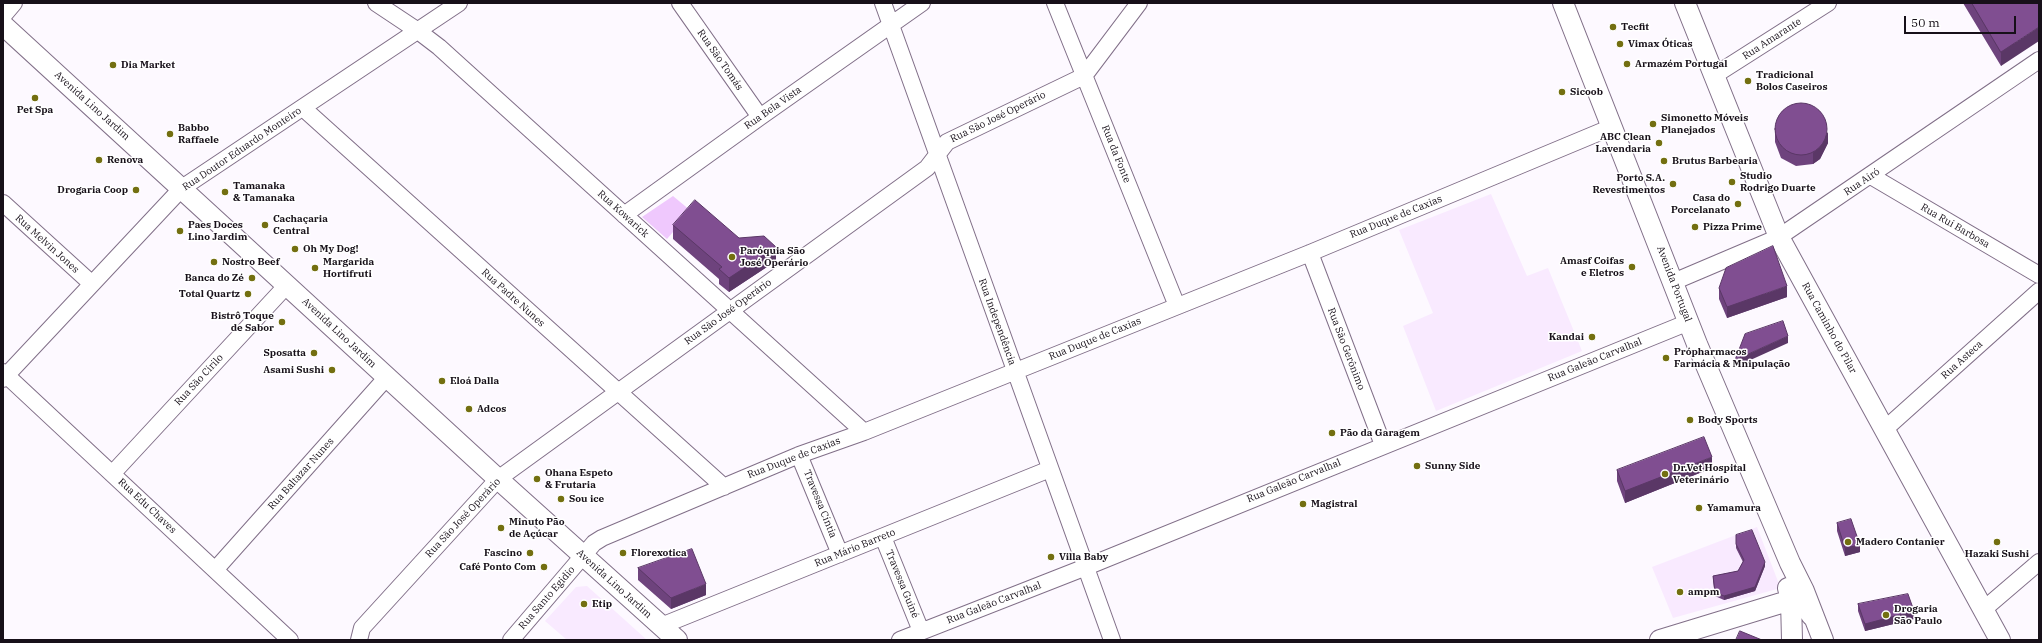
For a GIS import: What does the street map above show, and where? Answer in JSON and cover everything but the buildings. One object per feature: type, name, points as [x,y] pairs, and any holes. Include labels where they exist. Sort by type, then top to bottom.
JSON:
[{"type":"main road","name":"Avenida Portugal","points":[[1564,3],[1689,322],[1790,563],[1804,591],[1819,632]]},
{"type":"main road","name":"Rua Caminho do Pilar","points":[[1685,3],[1779,237],[2000,640]]},
{"type":"main road","name":"Avenida Lino Jardim","points":[[3,25],[498,479],[677,640]]},
{"type":"main road","points":[[1790,563],[1786,582],[1791,600],[1792,640]]},
{"type":"main road","points":[[1660,640],[1791,600],[1799,601],[1804,604],[1819,632]]},
{"type":"street","points":[[3,16],[14,3]]},
{"type":"street","name":"Rua Kowarick","points":[[376,3],[439,47],[864,432]]},
{"type":"street","name":"Rua Doutor Eduardo Monteiro","points":[[4,376],[182,188],[460,3]]},
{"type":"street","name":"Rua São Tomás","points":[[680,3],[760,117]]},
{"type":"street","name":"Rua Independência","points":[[883,3],[1112,640]]},
{"type":"street","name":"Rua Bela Vista","points":[[624,215],[922,3]]},
{"type":"street","name":"Rua da Fonte","points":[[1055,3],[1177,306]]},
{"type":"street","name":"Rua São José Operário","points":[[359,640],[362,628],[498,479],[617,391],[927,168],[947,142],[1084,76],[1139,3]]},
{"type":"street","name":"Rua Amarante","points":[[1715,75],[1828,3]]},
{"type":"street","name":"Rua Airó","points":[[1673,282],[1779,237],[1871,176],[2039,60]]},
{"type":"street","name":"Rua Padre Nunes","points":[[303,108],[724,487]]},
{"type":"street","name":"Rua Duque de Caxias","points":[[583,556],[602,538],[799,455],[864,432],[1177,306],[1612,127]]},
{"type":"street","name":"Rua Rui Barbosa","points":[[1871,176],[2039,275]]},
{"type":"street","name":"Rua Melvin Jones","points":[[3,203],[92,284]]},
{"type":"street","name":"Rua São Gerônimo","points":[[1310,252],[1383,445]]},
{"type":"street","name":"Rua São Cirilo","points":[[112,474],[287,285]]},
{"type":"street","name":"Rua Asteca","points":[[1885,429],[2039,291]]},
{"type":"street","name":"Rua Galeão Carvalhal","points":[[900,640],[1086,567],[1383,445],[1689,322]]},
{"type":"street","name":"Rua Edu Chaves","points":[[4,376],[112,474],[290,640]]},
{"type":"street","name":"Rua Baltazar Nunes","points":[[215,570],[387,377]]},
{"type":"street","name":"Travessa Cíntia","points":[[799,455],[840,554]]},
{"type":"street","name":"Rua Mário Barreto","points":[[661,626],[1050,469]]},
{"type":"street","name":"Travessa Guiné","points":[[883,536],[921,631]]},
{"type":"street","name":"Rua Santo Egidio","points":[[511,640],[583,556]]},
{"type":"street","points":[[1984,610],[2039,562]]},
{"type":"shaded area","points":[[1491,194],[1527,276],[1548,268],[1582,351],[1436,411],[1403,326],[1433,313],[1399,230]]},
{"type":"shaded area","points":[[673,196],[691,211],[667,239],[642,217]]},
{"type":"shaded area","points":[[1757,527],[1779,584],[1777,589],[1673,618],[1652,567]]},
{"type":"shaded area","name":"Etip","points":[[587,586],[647,640],[567,640],[545,621],[576,587]]},
{"type":"place","name":"Tecfit","points":[[1613,27]]},
{"type":"place","name":"Vimax Óticas","points":[[1620,44]]},
{"type":"place","name":"Armazém Portugal","points":[[1627,64]]},
{"type":"place","name":"Dia Market","points":[[113,65]]},
{"type":"place","name":"Tradicional Bolos Caseiros","points":[[1748,81]]},
{"type":"place","name":"Sicoob","points":[[1562,92]]},
{"type":"place","name":"Pet Spa","points":[[35,98]]},
{"type":"place","name":"Simonetto Móveis Planejados","points":[[1653,124]]},
{"type":"place","name":"Babbo Raffaele","points":[[170,134]]},
{"type":"place","name":"ABC Clean Lavendaria","points":[[1659,143]]},
{"type":"place","name":"Renova","points":[[99,160]]},
{"type":"place","name":"Brutus Barbearia","points":[[1664,161]]},
{"type":"place","name":"Studio Rodrigo Duarte","points":[[1732,182]]},
{"type":"place","name":"Porto S.A. Revestimentos","points":[[1673,184]]},
{"type":"place","name":"Drogaria Coop","points":[[136,190]]},
{"type":"place","name":"Tamanaka & Tamanaka","points":[[225,192]]},
{"type":"place","name":"Casa do Porcelanato","points":[[1738,204]]},
{"type":"place","name":"Cachaçaria Central","points":[[265,225]]},
{"type":"place","name":"Pizza Prime","points":[[1695,227]]},
{"type":"place","name":"Paes Doces Lino Jardim","points":[[180,231]]},
{"type":"place","name":"Oh My Dog!","points":[[295,249]]},
{"type":"place","name":"Paróquia São José Operário","points":[[732,257]]},
{"type":"place","name":"Nostro Beef","points":[[214,262]]},
{"type":"place","name":"Amasf Coifas e Eletros","points":[[1632,267]]},
{"type":"place","name":"Margarida Hortifruti","points":[[315,268]]},
{"type":"place","name":"Banca do Zé","points":[[252,278]]},
{"type":"place","name":"Total Quartz","points":[[248,294]]},
{"type":"place","name":"Bistrô Toque de Sabor","points":[[282,322]]},
{"type":"place","name":"Kandai","points":[[1592,337]]},
{"type":"place","name":"Sposatta","points":[[314,353]]},
{"type":"place","name":"Própharmacos Farmácia & Mnipulação","points":[[1666,358]]},
{"type":"place","name":"Asami Sushi","points":[[332,370]]},
{"type":"place","name":"Eloá Dalla","points":[[442,381]]},
{"type":"place","name":"Adcos","points":[[469,409]]},
{"type":"place","name":"Body Sports","points":[[1690,420]]},
{"type":"place","name":"Pão da Garagem","points":[[1332,433]]},
{"type":"place","name":"Sunny Side","points":[[1417,466]]},
{"type":"place","name":"Dr.Vet Hospital Veterinário","points":[[1665,474]]},
{"type":"place","name":"Ohana Espeto & Frutaria","points":[[537,479]]},
{"type":"place","name":"Sou ice","points":[[561,499]]},
{"type":"place","name":"Magistral","points":[[1303,504]]},
{"type":"place","name":"Yamamura","points":[[1699,508]]},
{"type":"place","name":"Minuto Pão de Açúcar","points":[[501,528]]},
{"type":"place","name":"Madero Contanier","points":[[1848,542]]},
{"type":"place","name":"Hazaki Sushi","points":[[1997,542]]},
{"type":"place","name":"Fascino","points":[[530,553]]},
{"type":"place","name":"Florexotica","points":[[623,553]]},
{"type":"place","name":"Villa Baby","points":[[1051,557]]},
{"type":"place","name":"Café Ponto Com","points":[[544,567]]},
{"type":"place","name":"ampm","points":[[1680,592]]},
{"type":"place","name":"Etip","points":[[584,604]]},
{"type":"place","name":"Drogaria São Paulo","points":[[1886,615]]}]
